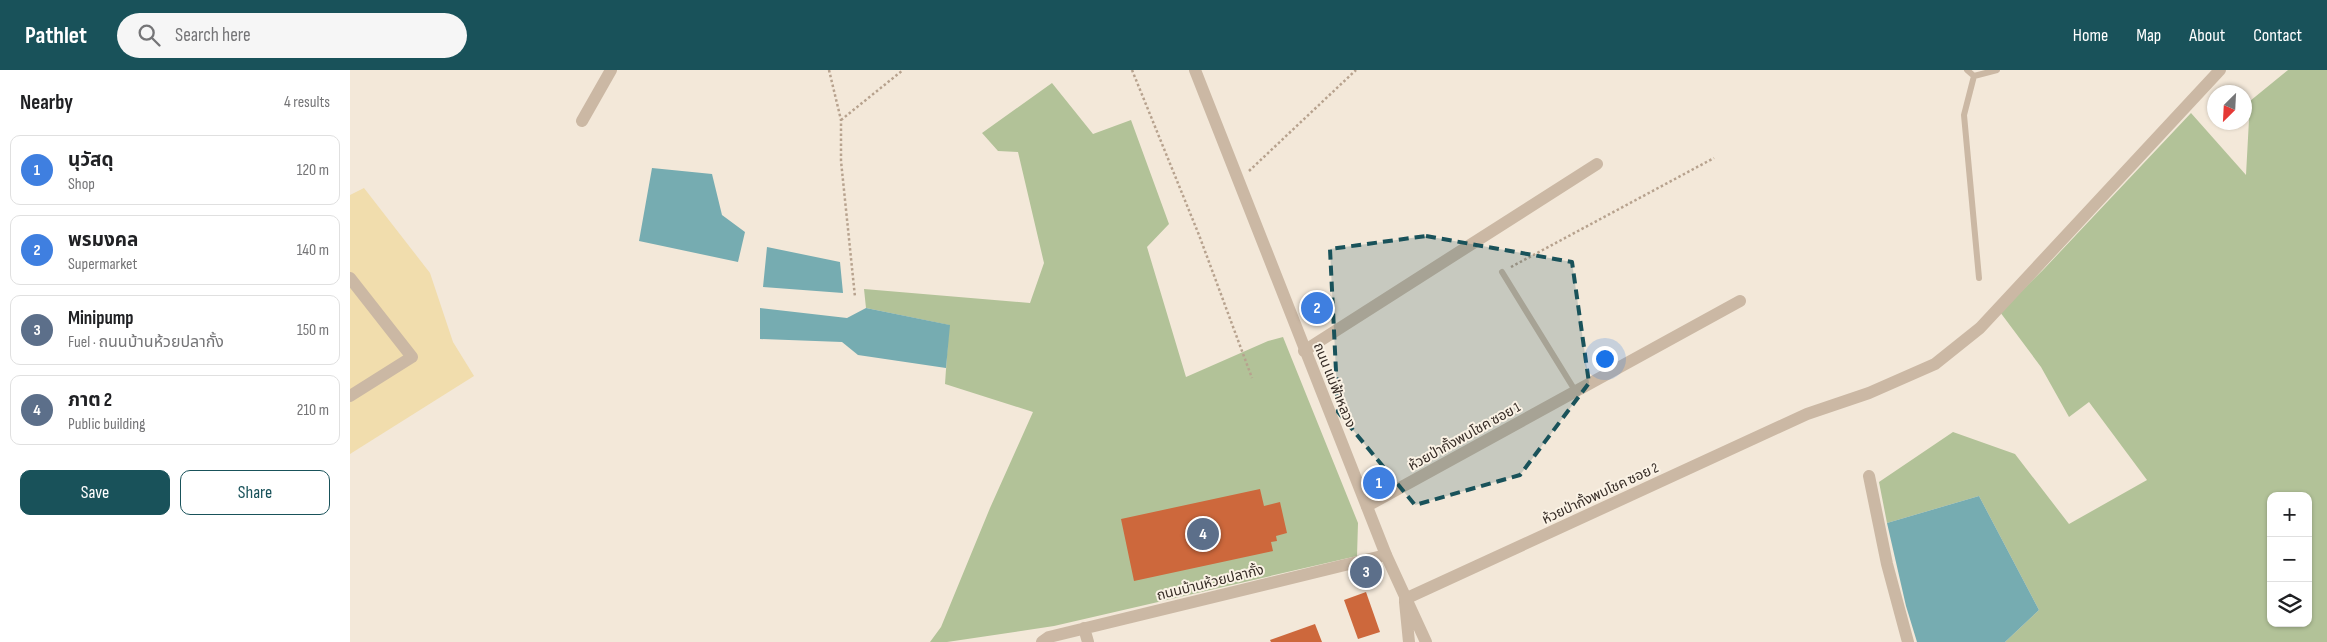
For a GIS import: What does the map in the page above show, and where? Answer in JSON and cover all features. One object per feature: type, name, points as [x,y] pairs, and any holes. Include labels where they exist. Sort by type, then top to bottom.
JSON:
[{"type":"street","points":[[582,121],[611,70]]},
{"type":"street","name":"ถนน แม่ฟ้าหลวง","points":[[1195,70],[1304,351],[1405,599]]},
{"type":"street","name":"ห้วยป่ากั้งพบโชค ซอย 2","points":[[1405,599],[1807,414],[1869,394],[1935,364],[1980,328],[2220,70]]},
{"type":"street","points":[[1304,351],[1597,164]]},
{"type":"street","points":[[350,278],[412,357],[350,396]]},
{"type":"street","name":"ห้วยป่ากั้งพบโชค ซอย 1","points":[[1367,506],[1740,302]]},
{"type":"street","points":[[1869,476],[1887,564],[1908,642]]},
{"type":"street","name":"ถนนบ้านห้วยปลากั้ง","points":[[1042,642],[1049,637],[1084,628],[1386,555]]},
{"type":"street","points":[[1405,599],[1409,642]]},
{"type":"street","points":[[1405,599],[1422,629],[1426,642]]},
{"type":"street","points":[[1084,628],[1088,642]]},
{"type":"lane","points":[[1967,70],[1974,76]]},
{"type":"lane","points":[[1974,76],[1997,70]]},
{"type":"lane","points":[[1974,76],[1964,115],[1979,278]]},
{"type":"lane","points":[[1502,272],[1576,392]]},
{"type":"path","points":[[829,70],[841,120],[841,161],[855,297]]},
{"type":"path","points":[[841,120],[903,70]]},
{"type":"path","points":[[1132,70],[1200,235],[1252,378]]},
{"type":"path","points":[[1239,180],[1356,70]]},
{"type":"path","points":[[1502,272],[1714,158]]},
{"type":"highlighted area","points":[[1426,236],[1572,262],[1589,383],[1520,475],[1415,505],[1338,412],[1330,249]]},
{"type":"green space","points":[[2288,70],[2327,70],[2327,642],[2005,642],[2039,610],[1979,496],[1887,523],[1879,482],[1953,432],[2015,454],[2069,524],[2147,480],[2089,402],[2069,417],[2041,367],[2000,312],[2043,270],[2191,113],[2246,175],[2248,130],[2252,130],[2252,99]]},
{"type":"green space","points":[[1052,83],[1093,134],[1131,120],[1169,224],[1147,247],[1186,377],[1268,341],[1283,337],[1358,523],[1357,556],[1054,626],[947,642],[930,642],[941,627],[990,508],[1033,412],[945,384],[949,325],[866,308],[864,289],[1030,303],[1044,263],[1018,152],[998,151],[982,133]]},
{"type":"sand","points":[[364,188],[430,273],[453,342],[474,376],[350,454],[350,195]]},
{"type":"water","points":[[652,168],[712,174],[722,215],[745,232],[738,262],[639,241]]},
{"type":"water","points":[[767,247],[840,262],[843,293],[763,287]]},
{"type":"water","points":[[760,308],[847,318],[866,308],[950,325],[946,368],[858,355],[842,342],[760,339]]},
{"type":"water","points":[[1979,496],[2039,610],[2005,642],[1917,642],[1906,606],[1887,523]]},
{"type":"building","points":[[1319,291],[1331,318],[1314,325],[1302,298]]},
{"type":"building","points":[[1260,489],[1264,506],[1280,502],[1287,533],[1276,536],[1277,541],[1271,542],[1273,551],[1134,581],[1121,519]]},
{"type":"building","points":[[1366,592],[1380,632],[1358,639],[1344,600]]},
{"type":"building","points":[[1315,624],[1322,642],[1271,642],[1270,640]]},
{"type":"place","name":"พรมงคล","points":[[1317,308]]},
{"type":"place","name":"นุวัสดุ","points":[[1379,483]]},
{"type":"place","name":"ภาต 2","points":[[1203,534]]},
{"type":"place","name":"Minipump","points":[[1366,572]]}]
